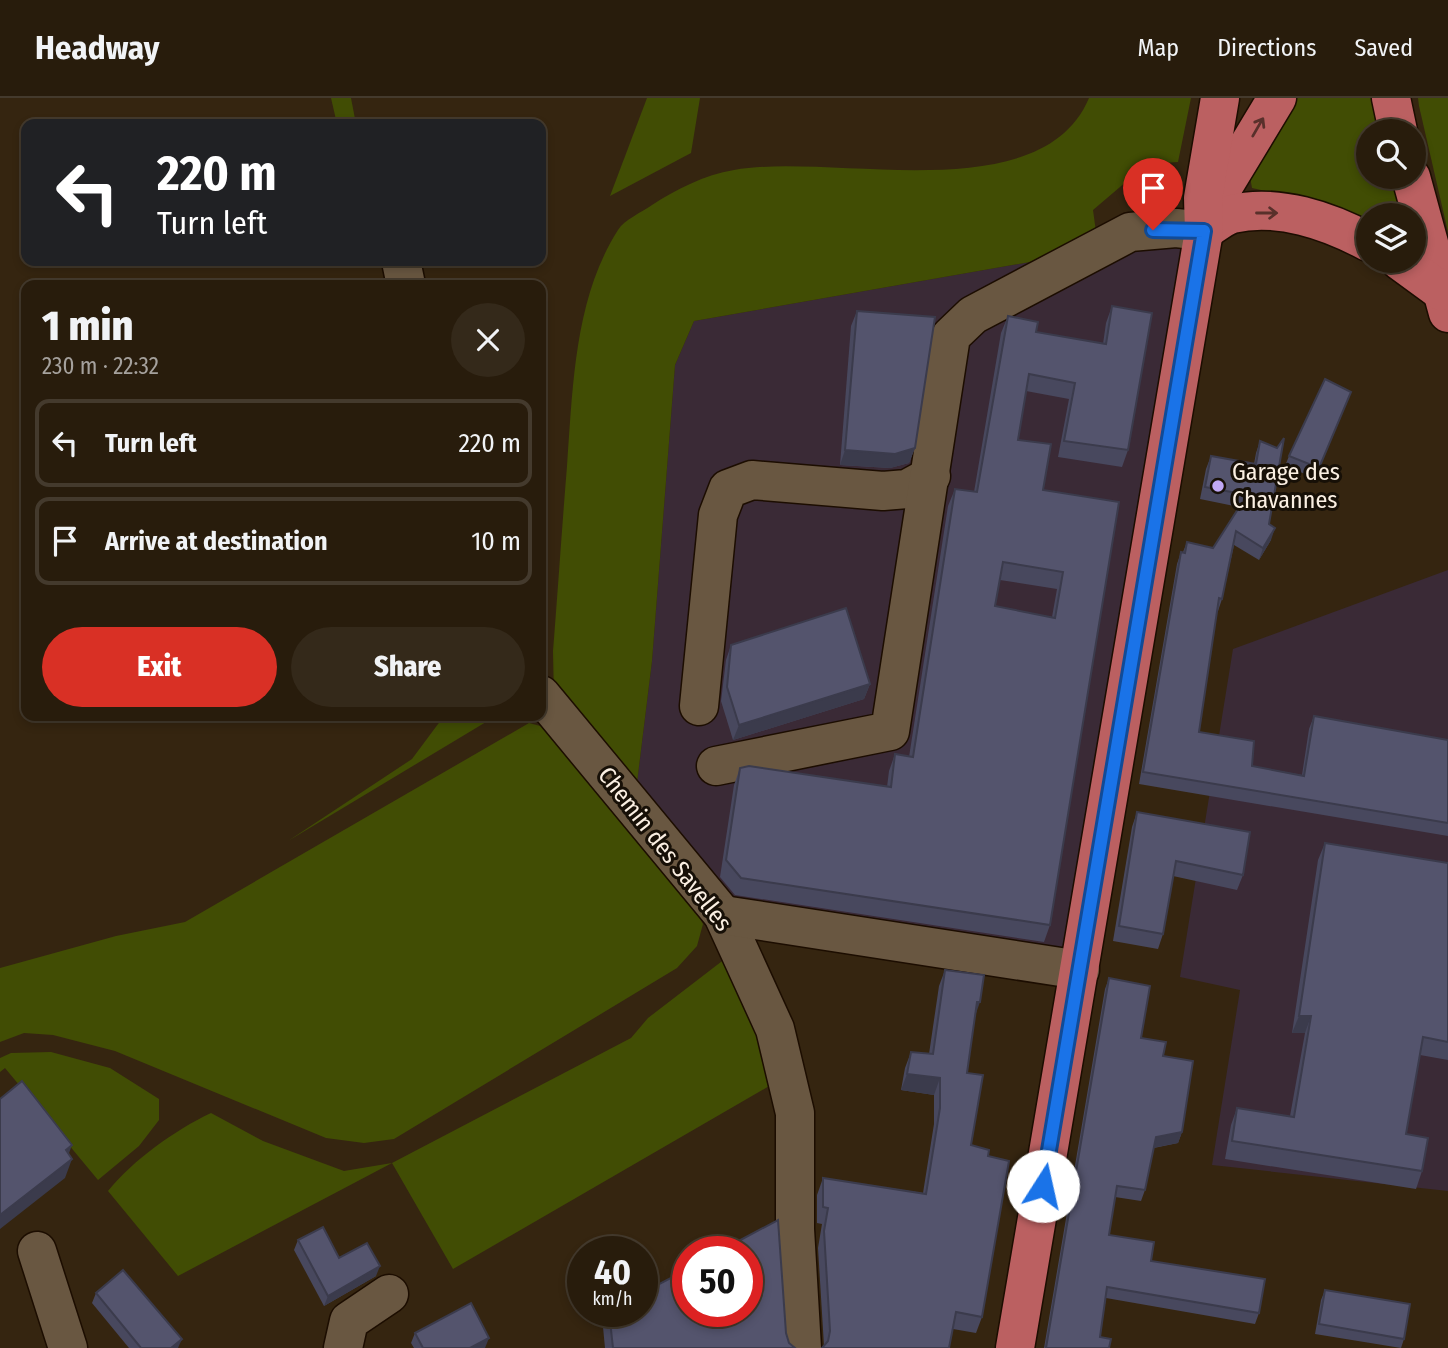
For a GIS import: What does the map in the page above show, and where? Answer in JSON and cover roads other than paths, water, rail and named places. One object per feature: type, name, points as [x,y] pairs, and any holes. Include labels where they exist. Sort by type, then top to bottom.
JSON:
[{"type":"main road","points":[[1015,1348],[1204,231],[1203,198],[1220,98]]},
{"type":"main road","points":[[1204,231],[1225,184],[1277,98]]},
{"type":"main road","points":[[1391,98],[1395,119]]},
{"type":"main road","points":[[1413,189],[1445,302]]},
{"type":"main road","points":[[1204,231],[1230,215],[1272,212],[1341,228],[1356,236]]},
{"type":"main road","points":[[1413,273],[1445,302]]},
{"type":"street","points":[[716,766],[890,731],[951,336],[973,315],[1130,232],[1176,228],[1204,231]]},
{"type":"street","points":[[699,706],[718,514],[728,489],[752,480],[883,491],[907,489],[931,476]]},
{"type":"street","name":"Chemin des Savelles","points":[[546,701],[723,915],[775,1029],[795,1113],[794,1229],[802,1348]]},
{"type":"street","points":[[723,915],[1080,970]]},
{"type":"street","points":[[37,1251],[68,1348]]},
{"type":"street","points":[[343,1348],[349,1321],[389,1294]]},
{"type":"place","name":"Garage des Chavannes","points":[[1218,486]]}]
